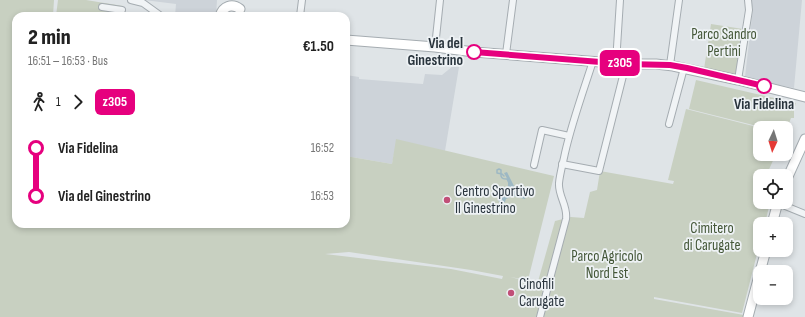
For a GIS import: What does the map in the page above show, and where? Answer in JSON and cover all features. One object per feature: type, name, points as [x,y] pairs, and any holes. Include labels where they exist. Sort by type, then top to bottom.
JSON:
[{"type":"street","points":[[131,0],[143,3],[155,12]]},
{"type":"street","points":[[220,12],[222,0]]},
{"type":"street","points":[[234,0],[243,12]]},
{"type":"street","points":[[300,12],[302,0]]},
{"type":"street","points":[[435,47],[440,0]]},
{"type":"street","points":[[506,54],[513,0]]},
{"type":"street","points":[[616,63],[620,0]]},
{"type":"street","points":[[670,65],[679,0]]},
{"type":"street","points":[[738,80],[749,10],[748,0]]},
{"type":"street","points":[[222,12],[228,6],[235,6],[243,12]]},
{"type":"street","points":[[102,7],[122,10]]},
{"type":"street","points":[[350,40],[626,64],[670,65],[805,97]]},
{"type":"street","points":[[540,317],[566,219],[566,210],[559,186],[562,164],[569,136],[593,61]]},
{"type":"street","points":[[562,164],[599,171],[626,64]]},
{"type":"street","points":[[669,124],[684,68]]},
{"type":"street","points":[[534,165],[542,130],[569,136]]},
{"type":"street","points":[[791,169],[805,139]]},
{"type":"street","points":[[793,209],[805,214]]},
{"type":"street","points":[[748,317],[753,298]]},
{"type":"shaded area","points":[[144,0],[217,0],[216,12],[175,12],[176,4]]},
{"type":"shaded area","points":[[751,0],[802,0],[794,88],[747,79],[745,77],[753,8],[751,5]]},
{"type":"shaded area","points":[[453,66],[459,67],[445,151],[397,140],[392,164],[350,157],[350,76],[359,77],[359,79],[423,84],[425,74],[442,75]]},
{"type":"green space","points":[[0,0],[54,0],[53,12],[12,12],[12,228],[350,228],[350,157],[392,164],[396,139],[554,176],[528,280],[510,277],[537,285],[555,221],[571,217],[584,218],[590,192],[597,190],[600,171],[673,184],[674,181],[668,180],[686,109],[753,126],[753,161],[773,161],[769,169],[753,169],[753,209],[768,209],[767,217],[753,217],[753,257],[756,257],[742,313],[654,297],[654,299],[744,315],[743,317],[0,317]],"holes":[[[349,252],[471,270],[503,276],[502,279],[451,269],[325,254]]]},
{"type":"green space","points":[[58,0],[86,0],[123,6],[122,12],[56,12]]},
{"type":"green space","name":"Parco Sandro Pertini","points":[[711,24],[743,29],[735,77],[704,69]]},
{"type":"green space","points":[[696,80],[796,103],[794,118],[791,118],[790,121],[753,121],[753,125],[689,109]]},
{"type":"water","points":[[507,172],[515,188],[527,191],[525,199],[513,196],[506,199],[505,202],[502,203],[498,200],[498,197],[506,194],[509,182],[504,173]]},
{"type":"waterway","points":[[504,176],[502,174],[497,173],[497,170],[501,170],[501,176],[501,177],[503,179],[507,179],[509,183]]},
{"type":"bus line","name":"z305","points":[[474,52],[626,64],[670,65],[764,86]]},
{"type":"place","name":"Via del Ginestrino","points":[[474,52]]},
{"type":"place","name":"Via Fidelina","points":[[764,86]]},
{"type":"place","name":"Centro Sportivo Il Ginestrino","points":[[447,200]]},
{"type":"place","name":"Cinofili Carugate","points":[[511,293]]},
{"type":"park label","name":"Cimitero di Carugate","points":[[712,236]]},
{"type":"park label","name":"Parco Agricolo Nord Est","points":[[607,264]]}]
